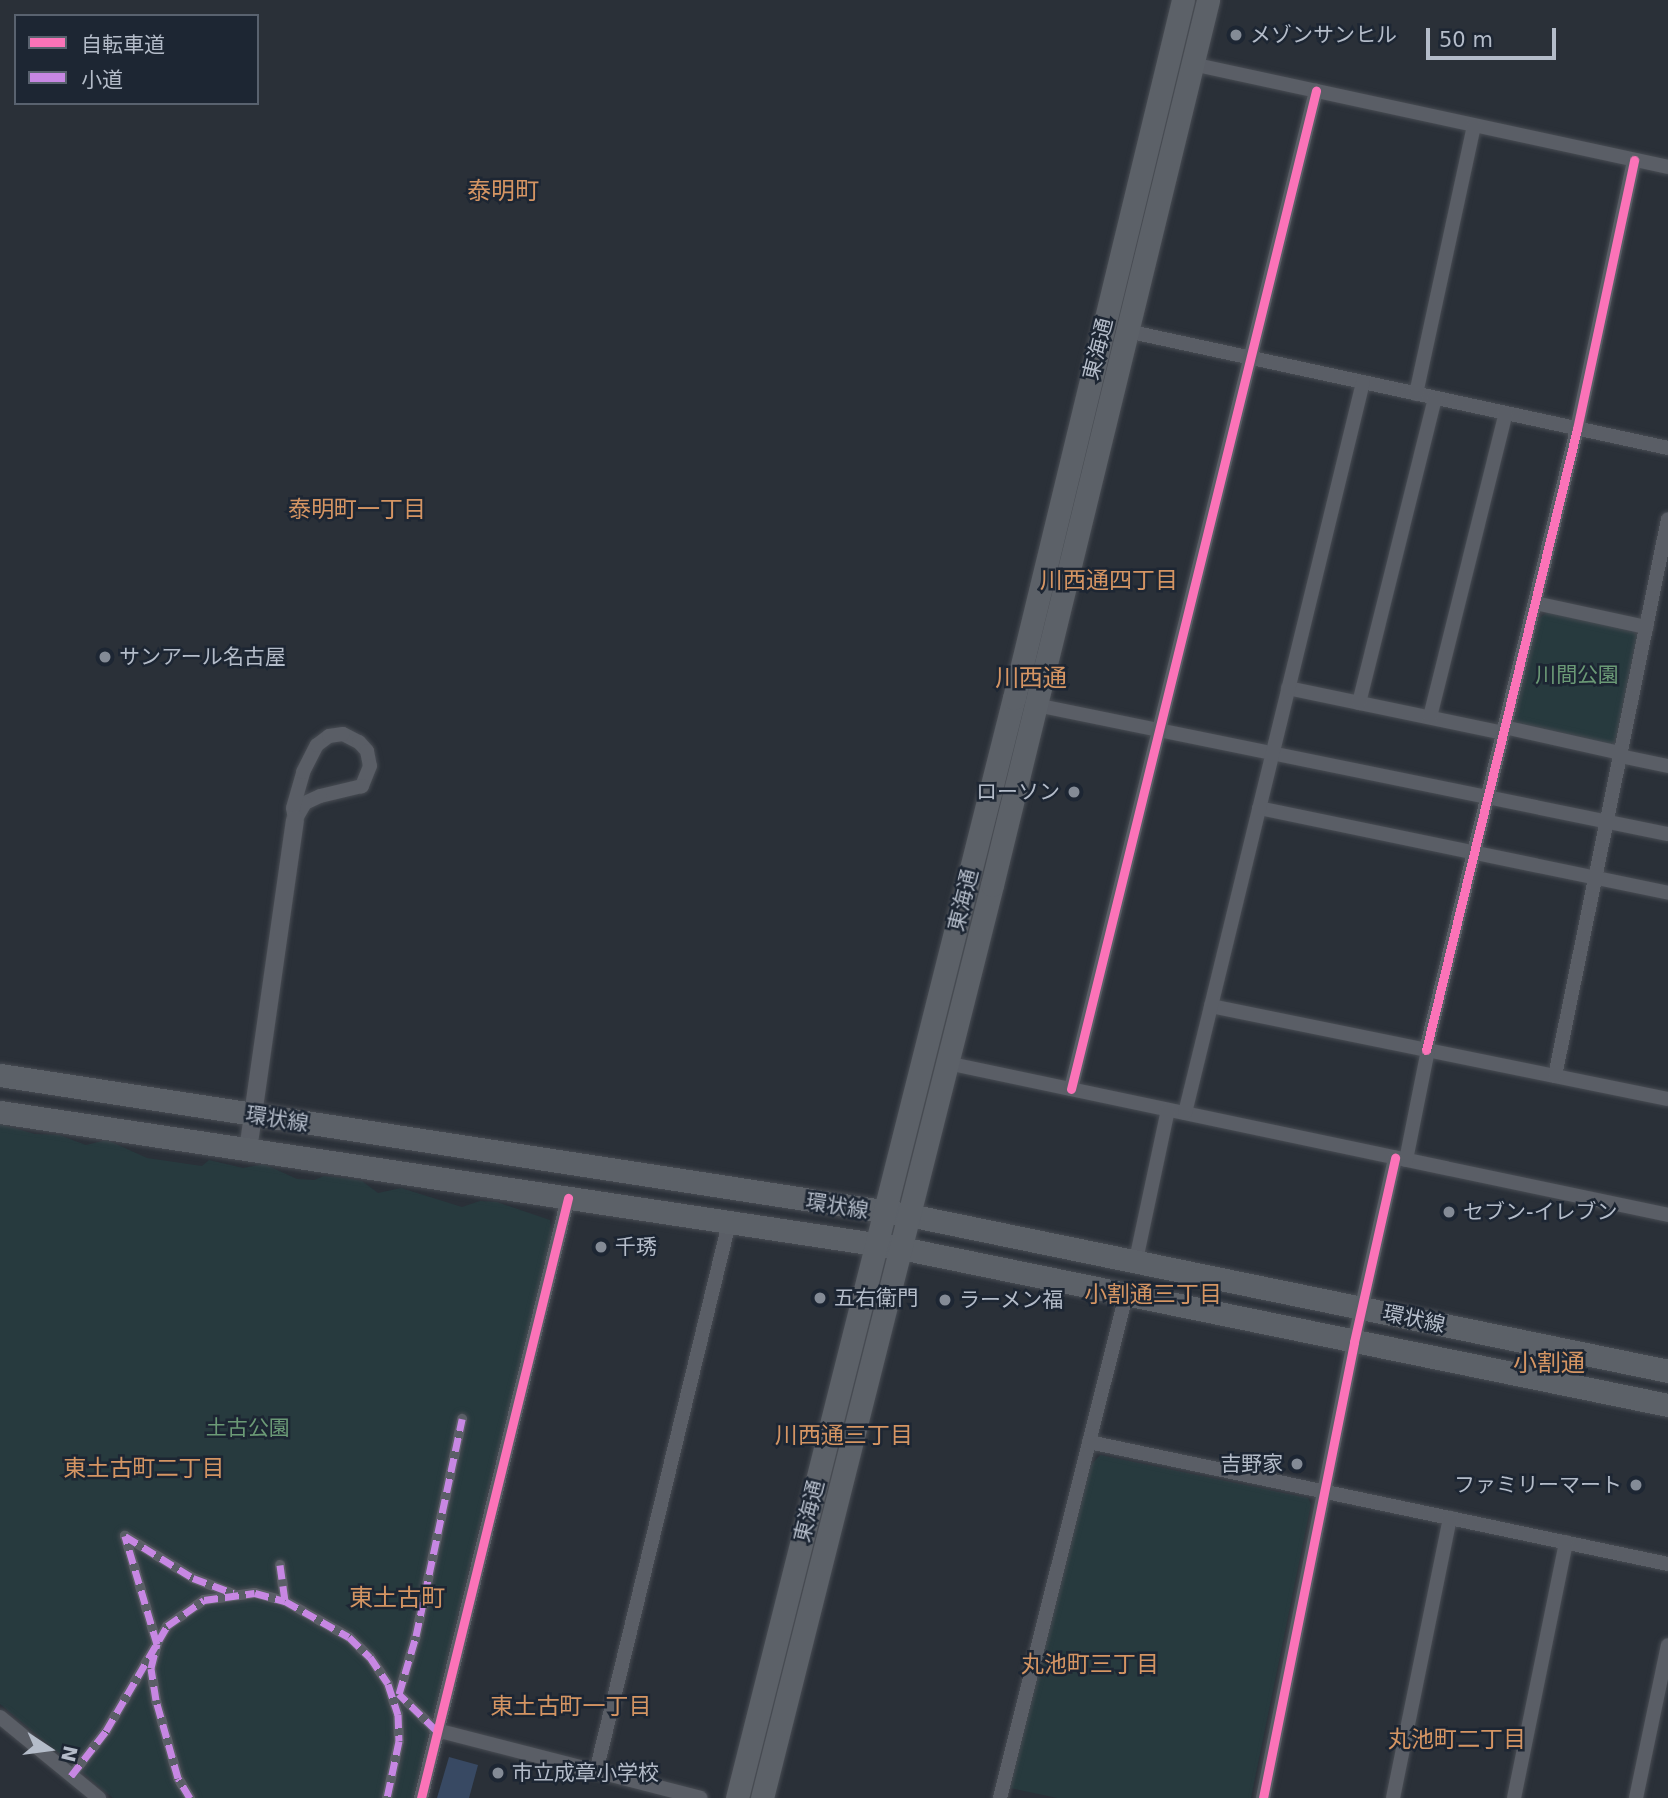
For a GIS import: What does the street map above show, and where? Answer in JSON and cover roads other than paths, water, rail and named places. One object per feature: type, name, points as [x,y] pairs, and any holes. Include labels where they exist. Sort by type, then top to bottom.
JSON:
[{"type":"main road","name":"東海通","points":[[737,1798],[1014,698],[1183,0]]},
{"type":"main road","name":"東海通","points":[[762,1798],[1036,705],[1208,0]]},
{"type":"main road","name":"環状線","points":[[0,1076],[909,1215],[1668,1371]]},
{"type":"main road","name":"環状線","points":[[0,1112],[901,1248],[1668,1405]]},
{"type":"street","points":[[1192,64],[1668,167]]},
{"type":"street","points":[[1071,1089],[1316,91]]},
{"type":"street","points":[[1416,394],[1474,126]]},
{"type":"street","points":[[1263,1798],[1354,1342],[1401,1159],[1577,429],[1634,160]]},
{"type":"street","points":[[1127,331],[1668,449]]},
{"type":"street","points":[[1185,1113],[1363,382]]},
{"type":"street","points":[[1359,703],[1435,398]]},
{"type":"street","points":[[1430,718],[1506,413]]},
{"type":"street","points":[[1555,1076],[1668,519]]},
{"type":"street","points":[[1535,603],[1646,627]]},
{"type":"street","points":[[1288,688],[1430,718],[1504,730],[1668,766]]},
{"type":"street","points":[[1036,705],[1668,834]]},
{"type":"street","points":[[248,1150],[295,820],[293,808],[303,772],[317,745],[330,736],[343,734],[359,742],[367,751],[370,766],[362,786],[305,803],[295,820]]},
{"type":"street","points":[[1259,808],[1668,893]]},
{"type":"street","points":[[1211,1006],[1668,1099]]},
{"type":"street","points":[[947,1063],[1668,1215]]},
{"type":"street","points":[[1136,1260],[1168,1110]]},
{"type":"street","points":[[421,1798],[568,1198]]},
{"type":"street","points":[[596,1772],[729,1223]]},
{"type":"street","points":[[1000,1798],[1126,1295]]},
{"type":"street","points":[[387,1798],[399,1741],[395,1695],[416,1636],[463,1419]]},
{"type":"street","points":[[1089,1442],[1668,1564]]},
{"type":"street","points":[[1393,1798],[1450,1518]]},
{"type":"street","points":[[190,1798],[178,1778],[156,1700],[151,1668],[157,1643],[125,1536],[193,1578],[236,1594]]},
{"type":"street","points":[[1514,1798],[1566,1542]]},
{"type":"street","points":[[280,1565],[285,1601]]},
{"type":"street","points":[[71,1776],[106,1731],[167,1626],[204,1600],[255,1593],[285,1601],[317,1616],[349,1637],[370,1657],[395,1695],[436,1730],[596,1772],[661,1793],[700,1798]]},
{"type":"street","points":[[1636,1798],[1668,1645]]},
{"type":"street","points":[[0,1717],[99,1798]]},
{"type":"water","points":[[449,1757],[478,1765],[469,1798],[437,1798]]},
{"type":"place","name":"メゾンサンヒル","points":[[1236,35]]},
{"type":"place","name":"サンアール名古屋","points":[[105,657]]},
{"type":"place","name":"ローソン","points":[[1074,792]]},
{"type":"place","name":"セブン-イレブン","points":[[1449,1212]]},
{"type":"place","name":"千琇","points":[[601,1247]]},
{"type":"place","name":"五右衛門","points":[[820,1298]]},
{"type":"place","name":"ラーメン福","points":[[945,1300]]},
{"type":"place","name":"吉野家","points":[[1297,1464]]},
{"type":"place","name":"ファミリーマート","points":[[1636,1485]]},
{"type":"place","name":"市立成章小学校","points":[[498,1773]]},
{"type":"district","name":"泰明町","points":[[503,192]]},
{"type":"district","name":"泰明町一丁目","points":[[357,509]]},
{"type":"district","name":"川西通四丁目","points":[[1109,580]]},
{"type":"district","name":"川西通","points":[[1031,679]]},
{"type":"district","name":"小割通三丁目","points":[[1153,1294]]},
{"type":"district","name":"小割通","points":[[1549,1364]]},
{"type":"district","name":"川西通三丁目","points":[[844,1435]]},
{"type":"district","name":"東土古町二丁目","points":[[144,1468]]},
{"type":"district","name":"東土古町","points":[[397,1599]]},
{"type":"district","name":"丸池町三丁目","points":[[1090,1664]]},
{"type":"district","name":"東土古町一丁目","points":[[571,1706]]},
{"type":"district","name":"丸池町二丁目","points":[[1457,1739]]},
{"type":"park label","name":"川間公園","points":[[1577,675]]},
{"type":"park label","name":"土古公園","points":[[248,1428]]}]
